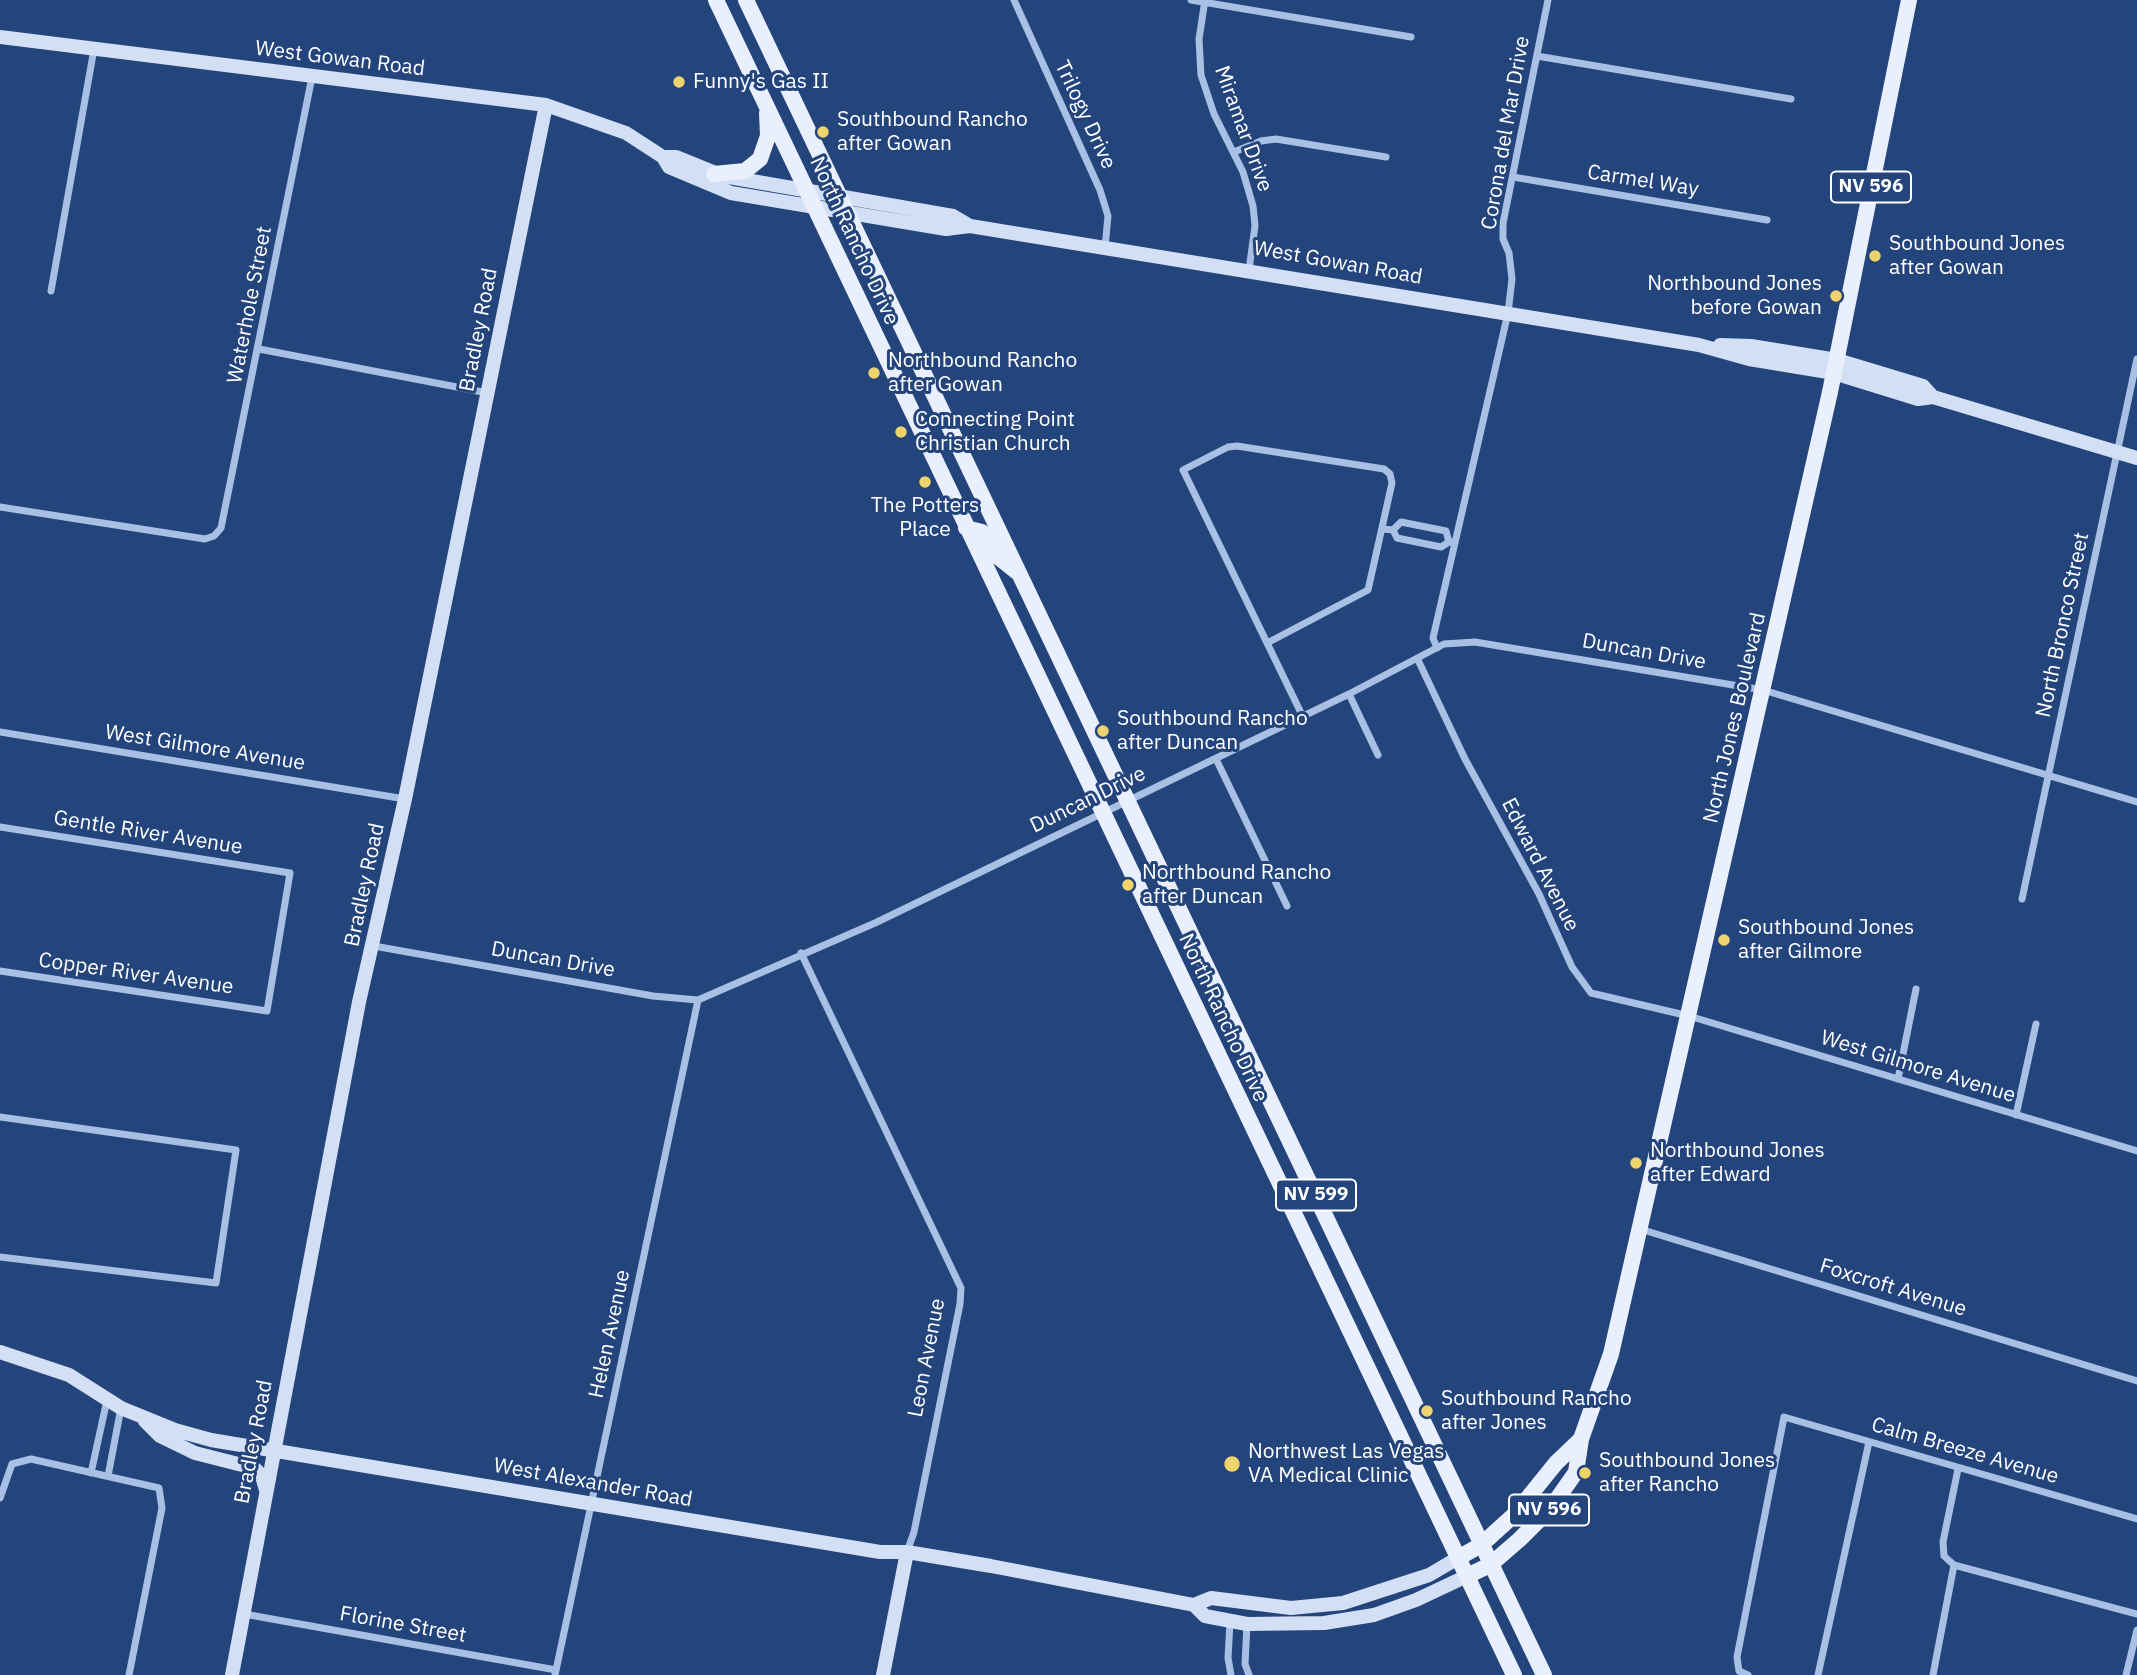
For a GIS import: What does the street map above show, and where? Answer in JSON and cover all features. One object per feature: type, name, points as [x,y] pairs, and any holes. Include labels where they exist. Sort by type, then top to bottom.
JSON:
[{"type":"main road","name":"North Rancho Drive","points":[[716,0],[1514,1675]]},
{"type":"main road","name":"North Rancho Drive","points":[[746,0],[1544,1675]]},
{"type":"main road","name":"North Jones Boulevard","points":[[1467,1576],[1490,1564],[1550,1509],[1576,1472],[1581,1439],[1595,1407],[1611,1354],[1835,367],[1909,0]]},
{"type":"main road","points":[[714,174],[745,171],[760,159],[768,136],[767,107]]},
{"type":"main road","points":[[949,491],[980,489]]},
{"type":"main road","points":[[966,528],[982,533],[997,556],[1021,576]]},
{"type":"main road","name":"North Jones Boulevard","points":[[1458,1558],[1481,1545],[1514,1516],[1556,1463],[1581,1439]]},
{"type":"street","name":"Trilogy Drive","points":[[1014,0],[1100,190],[1108,216],[1105,248]]},
{"type":"street","points":[[1191,0],[1411,37]]},
{"type":"street","name":"Corona del Mar Drive","points":[[1508,313],[1512,279],[1503,239],[1503,223],[1548,0]]},
{"type":"street","name":"Miramar Drive","points":[[1205,1],[1199,39],[1201,75],[1214,114],[1234,152],[1253,206],[1255,226],[1249,270]]},
{"type":"street","name":"West Gowan Road","points":[[0,37],[546,106],[626,133],[663,157],[668,167],[713,187],[817,208],[954,230],[970,226]]},
{"type":"street","points":[[51,291],[94,49]]},
{"type":"street","points":[[1537,56],[1791,99]]},
{"type":"street","name":"Waterhole Street","points":[[0,507],[205,539],[214,536],[225,519],[312,77]]},
{"type":"street","name":"Bradley Road","points":[[232,1675],[359,1002],[374,946],[405,799],[546,106]]},
{"type":"street","points":[[1234,152],[1261,141],[1276,139],[1387,157]]},
{"type":"street","name":"West Gowan Road","points":[[663,157],[676,157],[714,174],[953,216],[970,226],[1699,345],[1749,359],[1835,367],[1918,399],[1933,397],[2137,458]]},
{"type":"street","name":"Carmel Way","points":[[1513,177],[1767,220]]},
{"type":"street","points":[[1437,648],[1433,638],[1452,542],[1508,313]]},
{"type":"street","points":[[260,349],[488,393]]},
{"type":"street","name":"North Bronco Street","points":[[2022,900],[2137,359]]},
{"type":"street","points":[[1269,642],[1368,590],[1392,483],[1390,474],[1384,470],[1237,446],[1228,447],[1183,470],[1269,642],[1303,717]]},
{"type":"street","points":[[1393,530],[1401,522],[1446,531],[1452,542]]},
{"type":"street","points":[[1383,529],[1393,530]]},
{"type":"street","points":[[1393,530],[1397,538],[1441,547],[1452,542]]},
{"type":"street","name":"Duncan Drive","points":[[374,946],[653,996],[698,1000],[875,923],[1102,811],[1349,695],[1437,648],[1475,642],[1763,690],[2137,802]]},
{"type":"street","name":"Edward Avenue","points":[[1418,660],[1465,759],[1539,894],[1572,967],[1591,993],[1689,1016]]},
{"type":"street","points":[[1349,695],[1378,755]]},
{"type":"street","name":"West Gilmore Avenue","points":[[0,732],[405,799]]},
{"type":"street","points":[[1216,759],[1287,906]]},
{"type":"street","name":"Gentle River Avenue","points":[[0,827],[290,873],[267,1011]]},
{"type":"street","name":"Leon Avenue","points":[[801,953],[961,1288],[950,1356],[883,1675]]},
{"type":"street","name":"Copper River Avenue","points":[[0,971],[267,1011]]},
{"type":"street","points":[[1898,1079],[1916,989]]},
{"type":"street","name":"Helen Avenue","points":[[555,1673],[698,1000]]},
{"type":"street","name":"West Gilmore Avenue","points":[[1689,1016],[2137,1151]]},
{"type":"street","points":[[2016,1115],[2036,1024]]},
{"type":"street","points":[[0,1117],[236,1150],[216,1283],[0,1257]]},
{"type":"street","name":"Foxcroft Avenue","points":[[1640,1229],[2137,1381]]},
{"type":"street","name":"West Alexander Road","points":[[0,1352],[69,1375],[121,1408],[175,1430],[211,1440],[880,1552],[907,1552],[1194,1605],[1211,1598],[1291,1608],[1343,1603],[1429,1575],[1458,1558]]},
{"type":"street","points":[[91,1472],[107,1399]]},
{"type":"street","points":[[108,1476],[121,1408]]},
{"type":"street","points":[[138,1415],[160,1436],[195,1452],[254,1468],[262,1476],[266,1490]]},
{"type":"street","name":"Calm Breeze Avenue","points":[[1748,1675],[1739,1671],[1737,1657],[1784,1417],[2137,1519]]},
{"type":"street","points":[[1818,1675],[1869,1441]]},
{"type":"street","points":[[0,1498],[12,1464],[31,1460],[159,1488],[162,1508],[129,1675]]},
{"type":"street","points":[[1958,1469],[1943,1542],[1944,1556],[1954,1565],[2137,1614]]},
{"type":"street","points":[[1933,1675],[1954,1565]]},
{"type":"street","name":"West Alexander Road","points":[[1194,1605],[1205,1616],[1284,1626],[1374,1615],[1416,1600],[1467,1576]]},
{"type":"street","name":"Florine Street","points":[[244,1614],[555,1673]]},
{"type":"street","points":[[1231,1621],[1228,1658],[1231,1675]]},
{"type":"street","points":[[1247,1623],[1245,1664],[1249,1675]]},
{"type":"street","points":[[2126,1675],[2137,1630]]},
{"type":"place","name":"Funny's Gas II","points":[[679,82]]},
{"type":"place","name":"Southbound Rancho after Gowan","points":[[823,132]]},
{"type":"place","name":"Southbound Jones after Gowan","points":[[1875,256]]},
{"type":"place","name":"Northbound Jones before Gowan","points":[[1836,296]]},
{"type":"place","name":"Northbound Rancho after Gowan","points":[[874,373]]},
{"type":"place","name":"Connecting Point Christian Church","points":[[901,432]]},
{"type":"place","name":"The Potters Place","points":[[925,482]]},
{"type":"place","name":"Southbound Rancho after Duncan","points":[[1103,731]]},
{"type":"place","name":"Northbound Rancho after Duncan","points":[[1128,885]]},
{"type":"place","name":"Southbound Jones after Gilmore","points":[[1724,940]]},
{"type":"place","name":"Northbound Jones after Edward","points":[[1636,1163]]},
{"type":"place","name":"Southbound Rancho after Jones","points":[[1427,1411]]},
{"type":"place","name":"Northwest Las Vegas VA Medical Clinic","points":[[1232,1464]]},
{"type":"place","name":"Southbound Jones after Rancho","points":[[1585,1473]]}]
